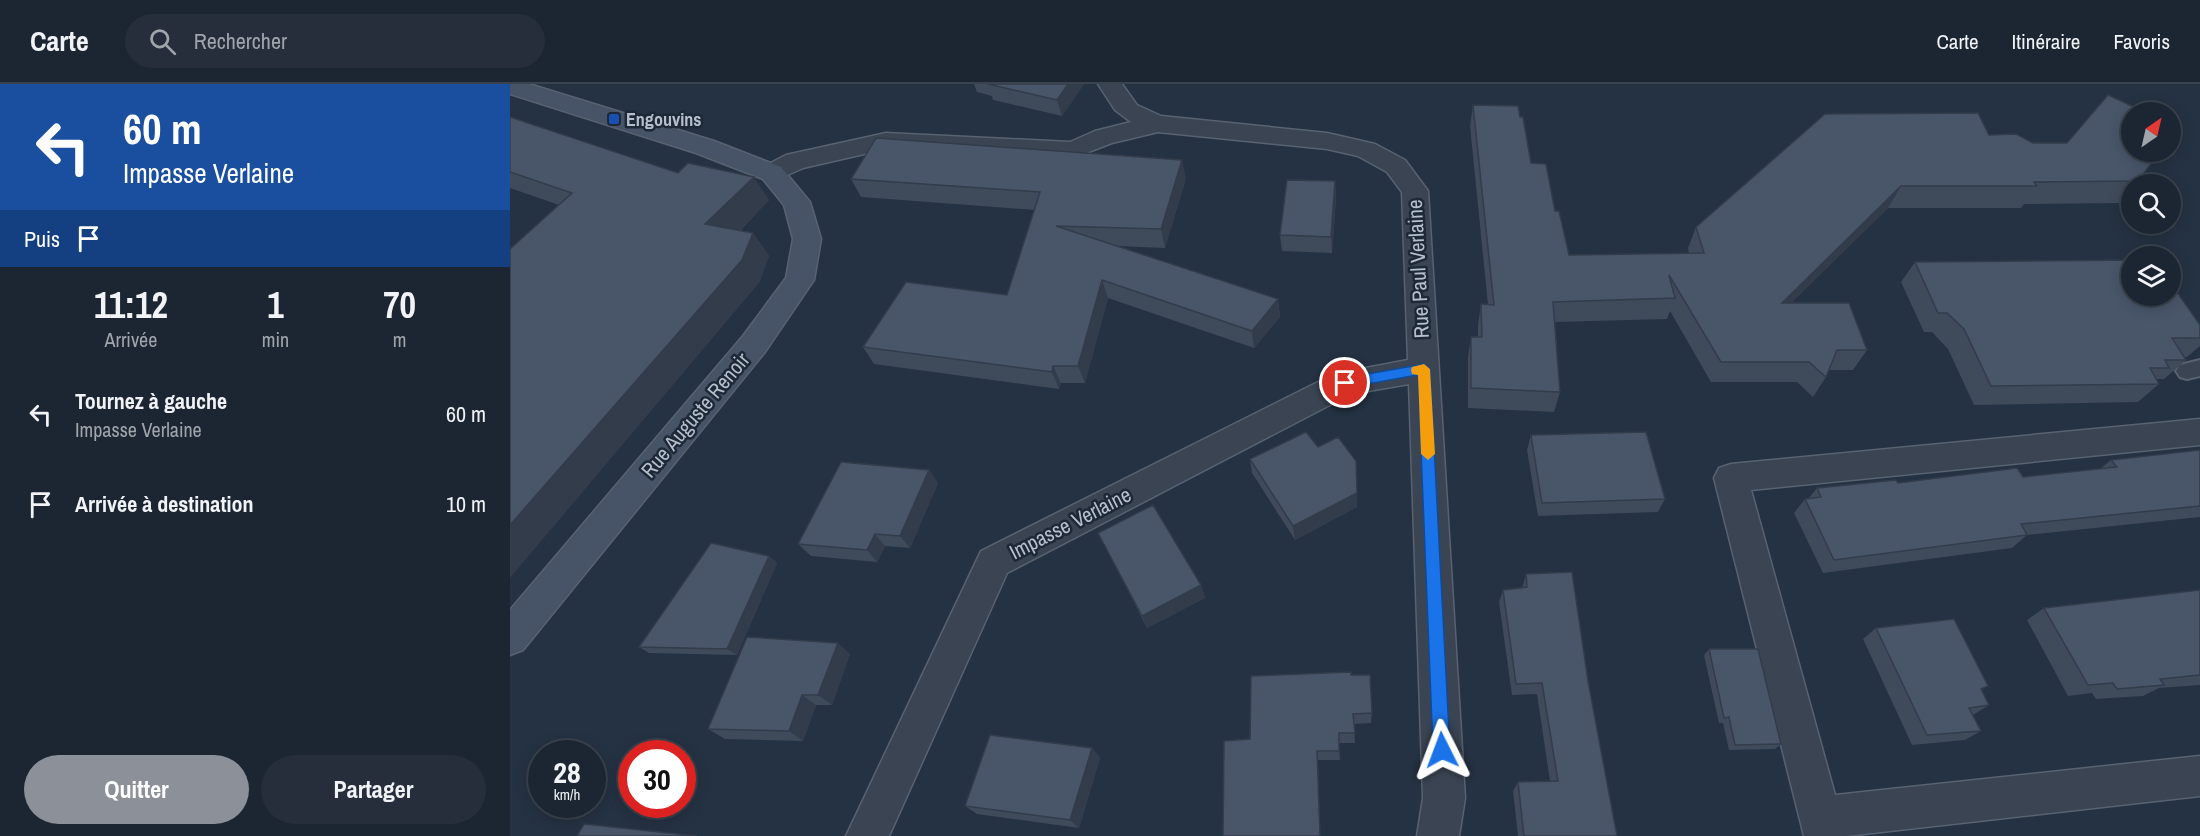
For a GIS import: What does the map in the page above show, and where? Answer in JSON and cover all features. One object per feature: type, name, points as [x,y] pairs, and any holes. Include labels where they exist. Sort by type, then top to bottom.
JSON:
[{"type":"main road","points":[[510,86],[705,147],[772,173]]},
{"type":"main road","name":"Rue Auguste Renoir","points":[[510,638],[754,344],[800,280],[807,239],[797,202],[772,173]]},
{"type":"street","points":[[1110,84],[1117,101],[1138,118],[1158,124]]},
{"type":"street","points":[[772,173],[795,161],[886,141],[1073,150],[1104,137],[1158,124]]},
{"type":"street","name":"Rue Paul Verlaine","points":[[1158,124],[1327,141],[1366,150],[1396,165],[1415,191],[1444,798],[1438,836]]},
{"type":"street","name":"Impasse Verlaine","points":[[867,836],[994,562],[1345,383],[1424,369]]},
{"type":"street","points":[[2200,432],[1731,478],[1822,826],[2200,776]]},
{"type":"building","points":[[988,84],[1068,84],[1057,100]]},
{"type":"building","points":[[2108,95],[2123,102],[2121,102],[2121,162],[2152,162],[2143,174],[2121,174],[2121,181],[2034,182],[2037,186],[1901,186],[1782,303],[1849,303],[1867,350],[1837,350],[1826,377],[1809,362],[1721,362],[1669,275],[1675,298],[1553,302],[1560,392],[1471,388],[1471,337],[1482,337],[1481,304],[1494,305],[1473,105],[1518,106],[1520,117],[1523,117],[1531,163],[1546,164],[1555,211],[1559,211],[1569,255],[1704,253],[1696,227],[1825,114],[1978,113],[1989,135],[2016,134],[2033,143],[2067,143]]},
{"type":"building","points":[[510,117],[678,173],[688,163],[754,177],[705,224],[753,233],[742,260],[510,525],[510,249],[572,193],[510,172]]},
{"type":"building","points":[[876,138],[1182,160],[1161,229],[1056,226],[1278,299],[1252,331],[1102,280],[1078,366],[1053,366],[1052,372],[863,347],[906,282],[1007,295],[1040,192],[851,179]]},
{"type":"building","points":[[1287,180],[1335,181],[1331,237],[1280,235]]},
{"type":"building","points":[[2121,260],[2121,306],[2181,306],[2181,298],[2200,325],[2200,338],[2172,338],[2186,360],[2165,360],[2169,368],[2150,368],[2159,384],[1991,386],[1964,329],[1947,313],[1938,313],[1915,262]]},
{"type":"building","points":[[1306,432],[1318,447],[1338,437],[1356,461],[1357,493],[1293,526],[1250,459]]},
{"type":"building","points":[[1646,432],[1665,499],[1542,503],[1531,435]]},
{"type":"building","points":[[2200,450],[2200,506],[2021,524],[2027,535],[1834,560],[1805,499],[1821,497],[1817,488],[1896,480],[1898,483],[2017,468],[2023,477],[2117,467],[2111,460]]},
{"type":"building","points":[[841,462],[929,470],[900,536],[875,534],[867,550],[798,544]]},
{"type":"building","points":[[1153,505],[1201,585],[1142,616],[1098,533]]},
{"type":"building","points":[[711,543],[769,556],[727,649],[639,647]]},
{"type":"building","points":[[1572,572],[1588,681],[1617,836],[1524,836],[1518,782],[1558,781],[1542,683],[1516,684],[1503,590],[1527,587],[1526,574]]},
{"type":"building","points":[[2200,590],[2200,675],[2160,679],[2164,685],[2117,689],[2113,683],[2088,685],[2044,608]]},
{"type":"building","points":[[1954,619],[1988,686],[1981,689],[1989,705],[1969,708],[1981,731],[1927,735],[1876,628]]},
{"type":"building","points":[[747,637],[838,643],[818,695],[802,695],[789,731],[708,729]]},
{"type":"building","points":[[1709,649],[1758,649],[1781,744],[1735,745],[1729,717],[1724,718]]},
{"type":"building","points":[[1351,672],[1351,675],[1370,675],[1372,713],[1353,714],[1355,733],[1339,733],[1339,751],[1317,751],[1320,836],[1223,836],[1224,741],[1250,739],[1251,676]]},
{"type":"building","points":[[990,735],[1092,748],[1070,820],[965,806]]},
{"type":"building","points":[[584,824],[697,836],[577,836]]},
{"type":"slow traffic","points":[[1417,370],[1424,369],[1428,454]]},
{"type":"place","name":"Engouvins","points":[[614,119]]},
{"type":"route","points":[[1345,383],[1424,369],[1442,750]]}]
